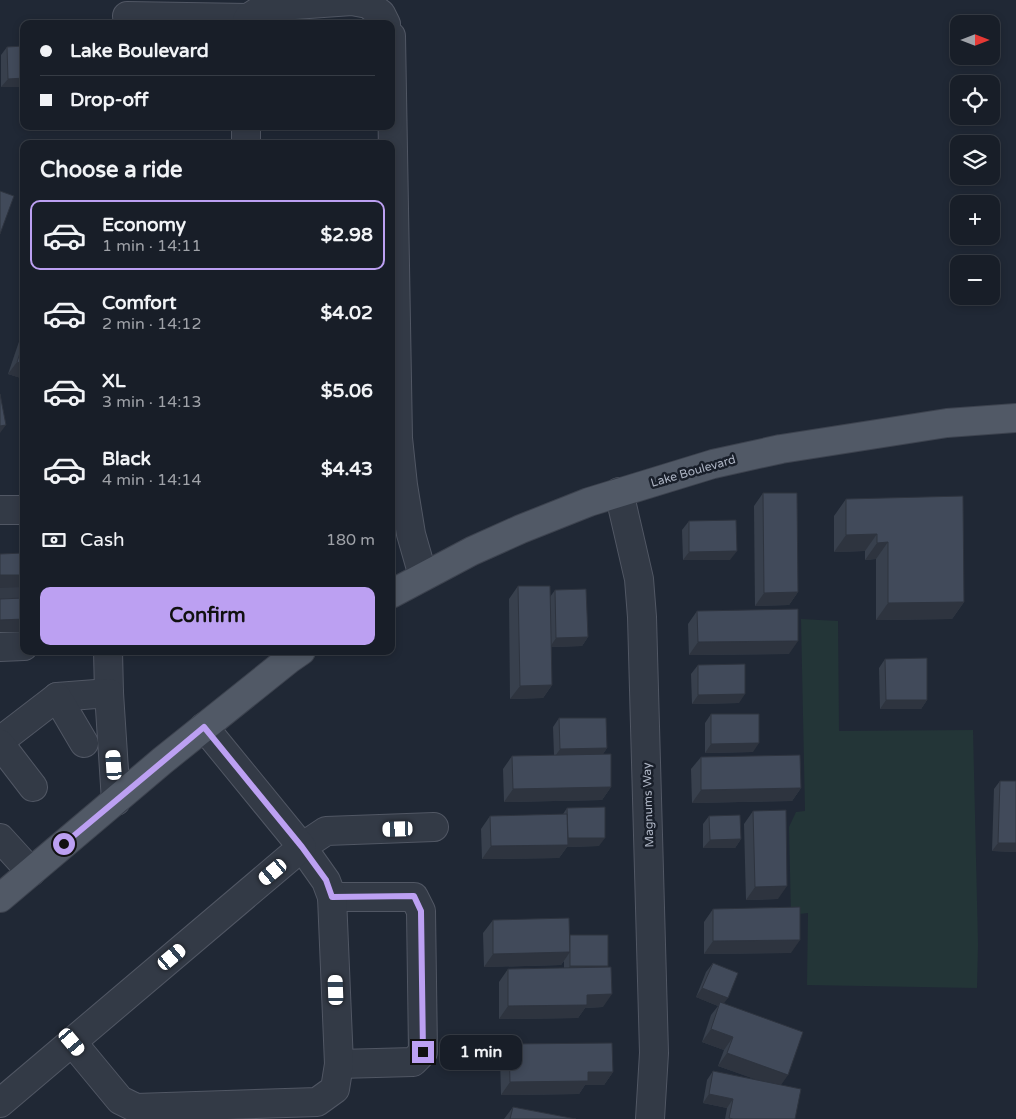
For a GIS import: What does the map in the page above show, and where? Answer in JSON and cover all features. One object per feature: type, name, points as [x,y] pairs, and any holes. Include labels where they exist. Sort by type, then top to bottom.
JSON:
[{"type":"main road","name":"Lake Boulevard","points":[[395,592],[472,551],[521,529],[619,492],[713,464],[782,449],[948,423],[1016,418]]},
{"type":"main road","points":[[0,898],[204,727],[296,655]]},
{"type":"street","points":[[248,20],[265,7],[352,1],[368,4],[382,14],[384,20]]},
{"type":"street","points":[[127,16],[223,20]]},
{"type":"street","points":[[395,439],[411,534],[423,576]]},
{"type":"street","name":"Magnums Way","points":[[619,492],[638,570],[642,617],[654,1053],[650,1119]]},
{"type":"street","points":[[0,510],[20,510]]},
{"type":"street","points":[[0,599],[20,598]]},
{"type":"street","points":[[0,647],[20,646]]},
{"type":"street","points":[[108,655],[116,801]]},
{"type":"street","points":[[33,787],[0,742],[56,697],[109,693]]},
{"type":"street","points":[[56,697],[84,743]]},
{"type":"street","points":[[72,1042],[120,1100],[136,1108],[317,1102],[335,1089],[339,1064],[332,897],[326,880],[302,847],[204,727]]},
{"type":"street","points":[[0,1103],[302,847],[326,831],[434,828]]},
{"type":"street","points":[[0,838],[31,872]]},
{"type":"street","points":[[332,897],[414,896],[421,911],[423,1052],[413,1062],[339,1064]]},
{"type":"shaded area","points":[[801,619],[838,621],[839,731],[973,730],[978,944],[977,988],[807,985],[808,913],[791,915],[789,827],[796,812],[805,811]]},
{"type":"building","points":[[20,46],[20,78],[8,79],[7,47]]},
{"type":"building","points":[[0,191],[14,196],[0,234]]},
{"type":"building","points":[[0,394],[6,425],[0,426]]},
{"type":"building","points":[[763,493],[797,493],[798,592],[764,593]]},
{"type":"building","points":[[963,496],[964,602],[888,603],[888,542],[877,543],[877,534],[846,535],[846,499]]},
{"type":"building","points":[[736,520],[737,551],[689,552],[689,521]]},
{"type":"building","points":[[20,553],[20,575],[0,575],[0,554]]},
{"type":"building","points":[[518,586],[550,586],[552,685],[520,686]]},
{"type":"building","points":[[586,589],[588,637],[556,638],[555,590]]},
{"type":"building","points":[[20,598],[20,619],[0,620],[0,599]]},
{"type":"building","points":[[798,609],[798,641],[698,642],[697,611]]},
{"type":"building","points":[[927,658],[927,700],[886,700],[885,659]]},
{"type":"building","points":[[745,664],[745,694],[698,695],[698,665]]},
{"type":"building","points":[[711,714],[759,714],[759,743],[711,744]]},
{"type":"building","points":[[559,718],[606,718],[607,748],[560,749]]},
{"type":"building","points":[[611,754],[611,787],[513,789],[512,756]]},
{"type":"building","points":[[800,755],[801,788],[701,790],[701,757]]},
{"type":"building","points":[[1000,781],[1016,781],[1016,843],[998,843]]},
{"type":"building","points":[[605,807],[605,838],[568,838],[567,808]]},
{"type":"building","points":[[786,810],[787,886],[755,887],[753,811]]},
{"type":"building","points":[[567,814],[568,845],[491,846],[490,816]]},
{"type":"building","points":[[740,815],[741,839],[710,840],[709,816]]},
{"type":"building","points":[[800,907],[800,940],[713,941],[713,909]]},
{"type":"building","points":[[569,918],[570,952],[493,954],[493,920]]},
{"type":"building","points":[[570,935],[608,935],[608,966],[570,966]]},
{"type":"building","points":[[713,963],[738,973],[728,998],[702,988]]},
{"type":"building","points":[[611,967],[612,994],[587,995],[587,1005],[508,1006],[508,969]]},
{"type":"building","points":[[720,1002],[803,1032],[788,1075],[727,1053],[733,1037],[711,1029]]},
{"type":"building","points":[[612,1043],[613,1072],[588,1072],[588,1081],[510,1082],[509,1044]]},
{"type":"building","points":[[713,1071],[801,1089],[795,1119],[729,1118],[733,1099],[709,1094]]},
{"type":"building","points":[[513,1107],[576,1119],[510,1119]]},
{"type":"route","points":[[64,844],[204,727],[302,847],[326,880],[332,897],[414,896],[421,911],[423,1052]]}]
